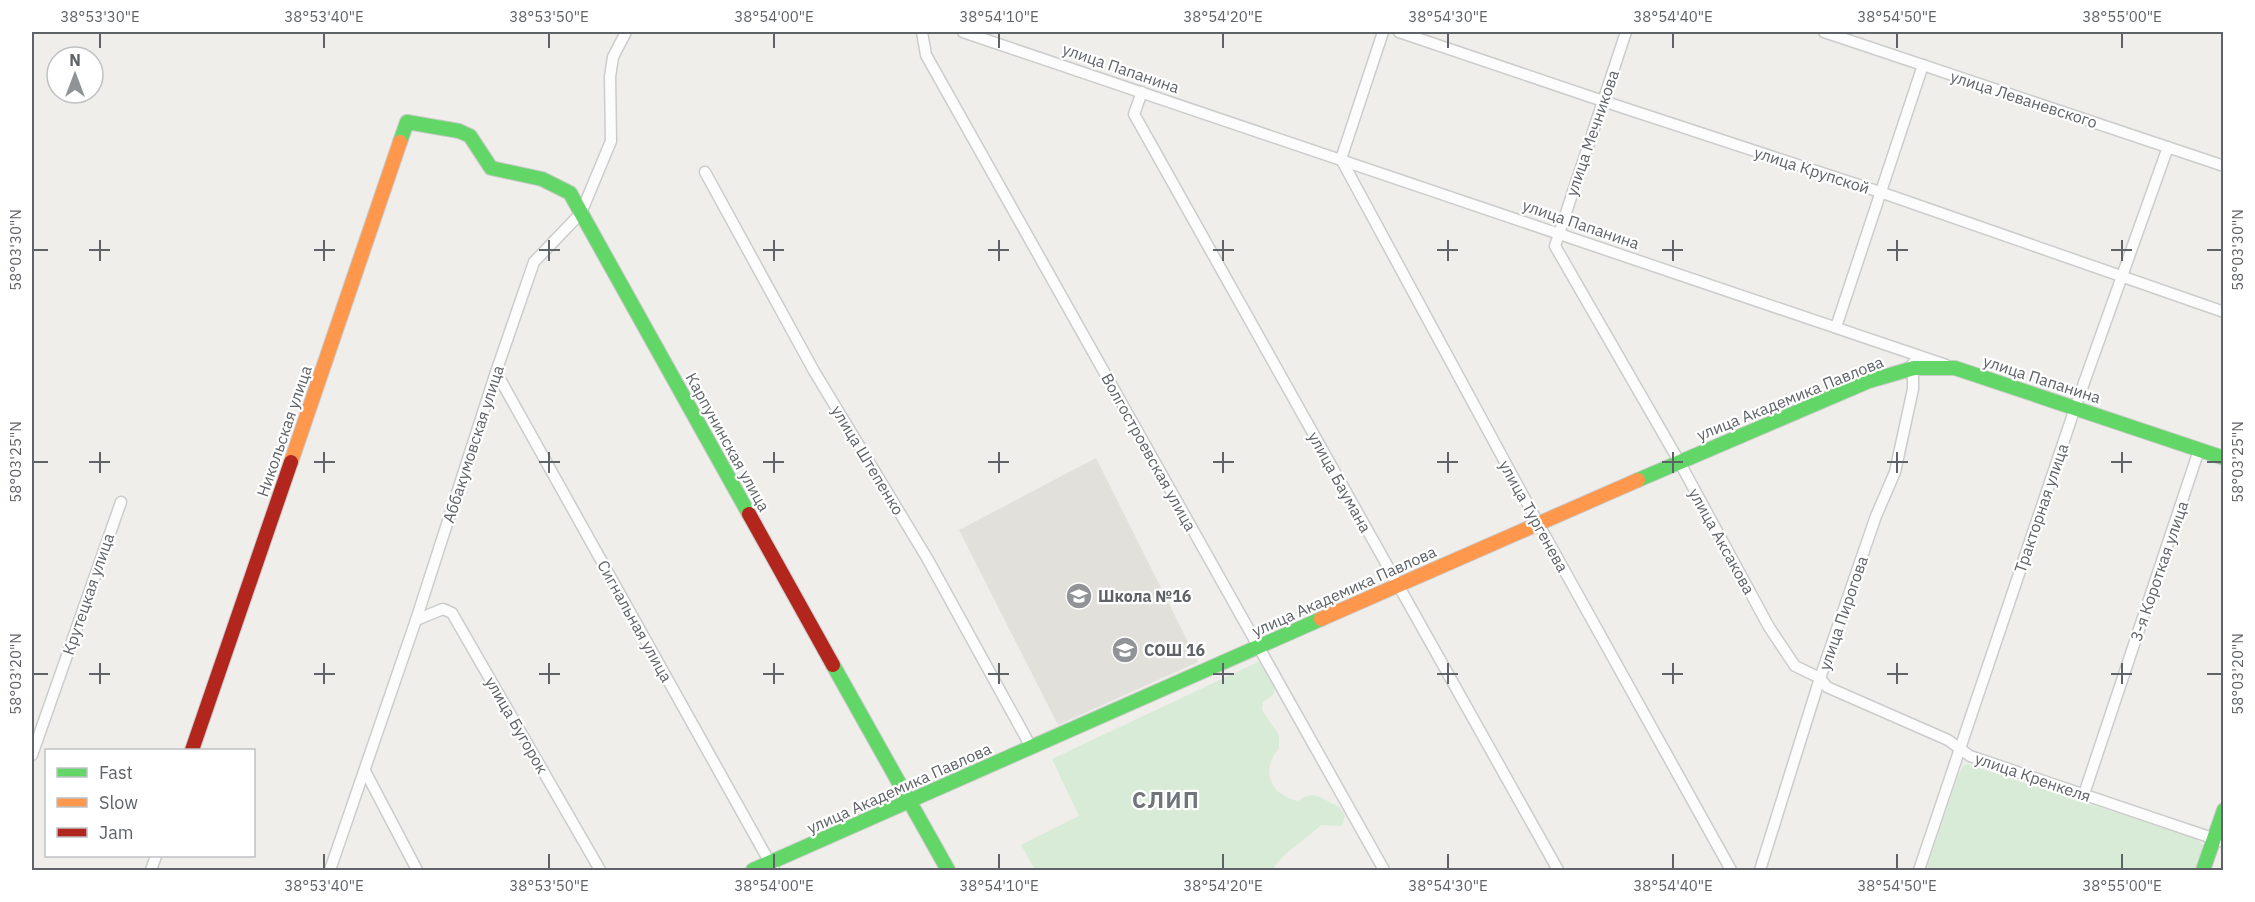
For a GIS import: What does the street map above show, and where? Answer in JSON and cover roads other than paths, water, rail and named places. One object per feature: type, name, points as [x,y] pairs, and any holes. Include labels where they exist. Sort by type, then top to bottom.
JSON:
[{"type":"street","name":"Аббакумовская улица","points":[[330,870],[416,620],[534,262],[581,213],[611,141],[610,77],[613,57],[626,32]]},
{"type":"street","name":"Волгостроевская улица","points":[[922,32],[926,55],[1384,870]]},
{"type":"street","name":"улица Папанина","points":[[968,32],[1836,327],[1913,361]]},
{"type":"street","points":[[1341,159],[1383,32]]},
{"type":"street","name":"улица Крупской","points":[[1399,32],[1881,192],[2223,312]]},
{"type":"street","name":"улица Мечникова","points":[[1558,234],[1626,32]]},
{"type":"street","name":"улица Леваневского","points":[[1824,32],[2223,166]]},
{"type":"street","points":[[1836,327],[1923,65]]},
{"type":"street","name":"улица Баумана","points":[[1142,92],[1134,114],[1558,870]]},
{"type":"street","name":"Карпунинская улица","points":[[407,122],[459,131],[470,136],[491,168],[542,178],[558,184],[570,193],[948,870]]},
{"type":"street","name":"Никольская улица","points":[[192,749],[407,122]]},
{"type":"street","name":"Тракторная улица","points":[[1919,870],[2075,408],[2168,147]]},
{"type":"street","name":"улица Тургенева","points":[[1341,159],[1538,523],[1731,870]]},
{"type":"street","name":"улица Штепенко","points":[[705,172],[814,371],[927,558],[1031,747]]},
{"type":"street","name":"улица Аксакова","points":[[1558,234],[1555,246],[1680,463],[1776,637],[1795,666],[1820,678]]},
{"type":"street","name":"улица Академика Павлова","points":[[753,870],[772,867],[910,801],[1031,747],[1538,523],[1680,463],[1821,394],[1869,381],[1913,361],[1955,368]]},
{"type":"street","name":"улица Пирогова","points":[[1760,870],[1820,678],[1876,516],[1895,472],[1913,389],[1913,361]]},
{"type":"street","name":"улица Папанина","points":[[1955,368],[2223,458]]},
{"type":"street","name":"Сигнальная улица","points":[[496,372],[772,867]]},
{"type":"street","name":"3-я Короткая улица","points":[[2084,794],[2199,450]]},
{"type":"street","name":"Крутецкая улица","points":[[32,755],[121,502]]},
{"type":"street","name":"улица Бугорок","points":[[416,620],[442,609],[452,613],[600,870]]},
{"type":"street","name":"улица Кренкеля","points":[[1820,678],[1827,687],[1948,740],[1970,756],[2219,840]]},
{"type":"street","points":[[365,771],[417,870]]},
{"type":"street","points":[[2203,870],[2219,840],[2223,810]]},
{"type":"place","name":"Школа №16","points":[[1079,596]]},
{"type":"place","name":"СОШ 16","points":[[1125,650]]},
{"type":"district","name":"СЛИП","points":[[1166,799]]}]
